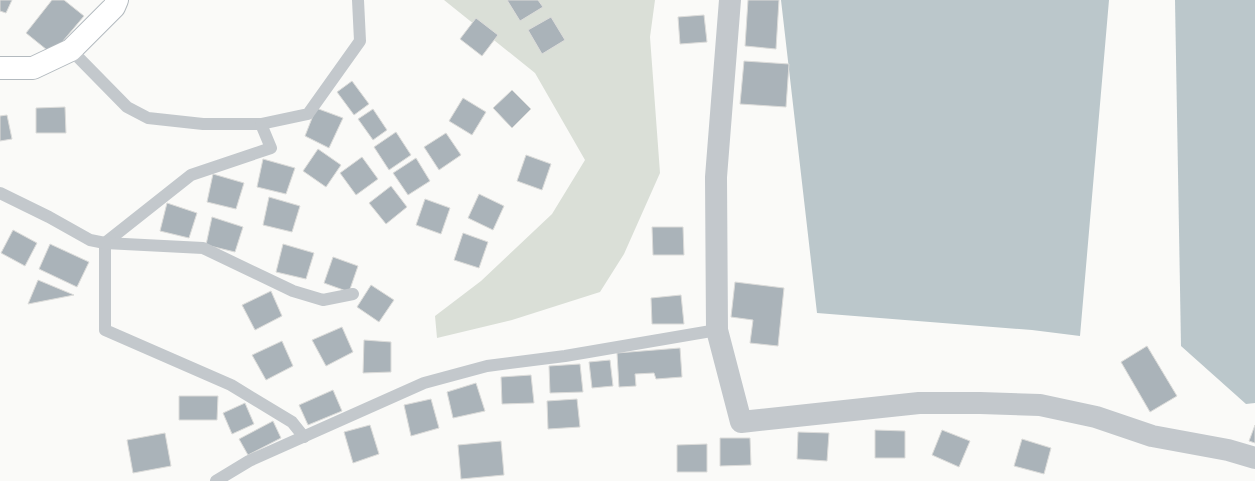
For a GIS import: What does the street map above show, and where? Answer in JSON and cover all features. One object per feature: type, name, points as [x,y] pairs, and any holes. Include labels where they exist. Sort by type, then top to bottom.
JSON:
[{"type":"main road","points":[[0,68],[33,68],[71,50],[114,7],[117,0]]},
{"type":"street","points":[[730,0],[716,177],[717,330],[741,422],[919,403],[1040,405],[1096,417],[1152,436],[1228,450],[1255,458]]},
{"type":"lane","points":[[71,50],[127,107],[148,118],[202,124],[261,124],[308,114],[360,41],[358,0]]},
{"type":"lane","points":[[105,243],[191,176],[271,148],[261,124]]},
{"type":"lane","points":[[0,193],[49,217],[90,240],[105,243],[204,248],[293,292],[323,300],[353,294]]},
{"type":"lane","points":[[105,243],[105,330],[231,385],[292,422],[304,437]]},
{"type":"lane","points":[[216,481],[249,461],[424,383],[487,366],[565,356],[717,330]]},
{"type":"shaded area","points":[[444,0],[655,0],[650,37],[660,173],[624,254],[600,292],[512,320],[437,338],[435,316],[481,281],[552,214],[585,160],[535,73]]},
{"type":"shaded area","points":[[781,0],[1109,0],[1080,336],[1032,330],[817,313]]},
{"type":"shaded area","points":[[1175,0],[1255,0],[1255,403],[1246,404],[1181,346]]},
{"type":"building","points":[[0,0],[12,0],[6,13],[0,11]]},
{"type":"building","points":[[52,0],[64,0],[84,16],[52,54],[26,33]]},
{"type":"building","points":[[507,0],[538,0],[543,7],[520,21]]},
{"type":"building","points":[[748,0],[779,0],[776,49],[745,46]]},
{"type":"building","points":[[704,15],[707,42],[680,44],[678,17]]},
{"type":"building","points":[[551,17],[565,40],[542,54],[528,30]]},
{"type":"building","points":[[476,18],[498,35],[482,56],[460,39]]},
{"type":"building","points":[[744,61],[789,64],[786,107],[740,104]]},
{"type":"building","points":[[352,81],[369,104],[354,115],[337,92]]},
{"type":"building","points":[[512,90],[531,109],[512,128],[493,108]]},
{"type":"building","points":[[463,98],[486,112],[472,135],[449,121]]},
{"type":"building","points":[[65,107],[66,133],[36,133],[36,108]]},
{"type":"building","points":[[316,108],[343,118],[329,148],[305,136]]},
{"type":"building","points":[[373,109],[387,130],[373,140],[358,119]]},
{"type":"building","points":[[7,115],[12,139],[0,141],[0,116]]},
{"type":"building","points":[[396,132],[411,155],[389,170],[374,147]]},
{"type":"building","points":[[446,133],[461,155],[439,170],[424,147]]},
{"type":"building","points":[[318,149],[341,165],[326,187],[303,171]]},
{"type":"building","points":[[526,155],[551,164],[542,190],[517,181]]},
{"type":"building","points":[[362,157],[378,179],[356,195],[340,173]]},
{"type":"building","points":[[416,158],[430,181],[408,195],[393,173]]},
{"type":"building","points":[[263,159],[295,168],[286,194],[257,187]]},
{"type":"building","points":[[213,174],[244,183],[236,209],[207,202]]},
{"type":"building","points":[[391,186],[407,207],[386,224],[369,203]]},
{"type":"building","points":[[479,194],[504,206],[493,230],[468,218]]},
{"type":"building","points":[[269,197],[300,206],[292,232],[263,225]]},
{"type":"building","points":[[425,199],[450,208],[441,234],[416,225]]},
{"type":"building","points":[[167,203],[197,213],[189,238],[160,231]]},
{"type":"building","points":[[212,217],[243,227],[235,252],[206,245]]},
{"type":"building","points":[[652,227],[683,227],[684,255],[653,255]]},
{"type":"building","points":[[13,230],[37,243],[25,266],[1,253]]},
{"type":"building","points":[[463,233],[488,242],[479,268],[454,260]]},
{"type":"building","points":[[50,244],[89,262],[77,287],[39,269]]},
{"type":"building","points":[[283,244],[314,253],[306,279],[276,272]]},
{"type":"building","points":[[333,257],[358,266],[349,292],[324,283]]},
{"type":"building","points":[[38,280],[74,295],[28,304]]},
{"type":"building","points":[[735,282],[784,288],[778,346],[750,343],[753,320],[731,317]]},
{"type":"building","points":[[371,285],[394,300],[379,322],[357,307]]},
{"type":"building","points":[[271,291],[282,316],[255,330],[242,305]]},
{"type":"building","points":[[681,295],[684,324],[652,324],[651,298]]},
{"type":"building","points":[[342,327],[353,352],[326,366],[312,340]]},
{"type":"building","points":[[364,340],[391,342],[391,372],[363,373]]},
{"type":"building","points":[[282,341],[293,366],[266,380],[252,355]]},
{"type":"building","points":[[1147,346],[1177,396],[1150,412],[1121,362]]},
{"type":"building","points":[[680,348],[682,377],[656,379],[654,373],[635,374],[636,386],[619,387],[617,353]]},
{"type":"building","points":[[610,360],[613,386],[592,388],[589,362]]},
{"type":"building","points":[[580,364],[583,392],[550,393],[549,366]]},
{"type":"building","points":[[531,375],[534,403],[502,404],[501,377]]},
{"type":"building","points":[[476,383],[485,411],[453,418],[447,392]]},
{"type":"building","points":[[333,390],[342,411],[308,425],[299,405]]},
{"type":"building","points":[[179,396],[218,396],[217,420],[179,420]]},
{"type":"building","points":[[431,399],[439,428],[411,436],[404,405]]},
{"type":"building","points":[[577,399],[580,427],[548,429],[547,401]]},
{"type":"building","points":[[245,403],[254,424],[232,434],[223,413]]},
{"type":"building","points":[[273,421],[281,438],[248,455],[239,439]]},
{"type":"building","points":[[370,425],[379,454],[353,463],[344,432]]},
{"type":"building","points":[[1255,425],[1255,443],[1249,441]]},
{"type":"building","points":[[875,430],[905,431],[905,458],[875,458]]},
{"type":"building","points":[[942,430],[970,441],[959,467],[932,455]]},
{"type":"building","points":[[798,432],[829,433],[827,461],[797,459]]},
{"type":"building","points":[[165,433],[171,466],[133,473],[127,440]]},
{"type":"building","points":[[720,438],[750,438],[751,465],[720,466]]},
{"type":"building","points":[[1022,439],[1051,448],[1044,474],[1014,466]]},
{"type":"building","points":[[501,441],[504,475],[461,479],[458,445]]},
{"type":"building","points":[[707,444],[707,472],[677,472],[677,445]]}]
